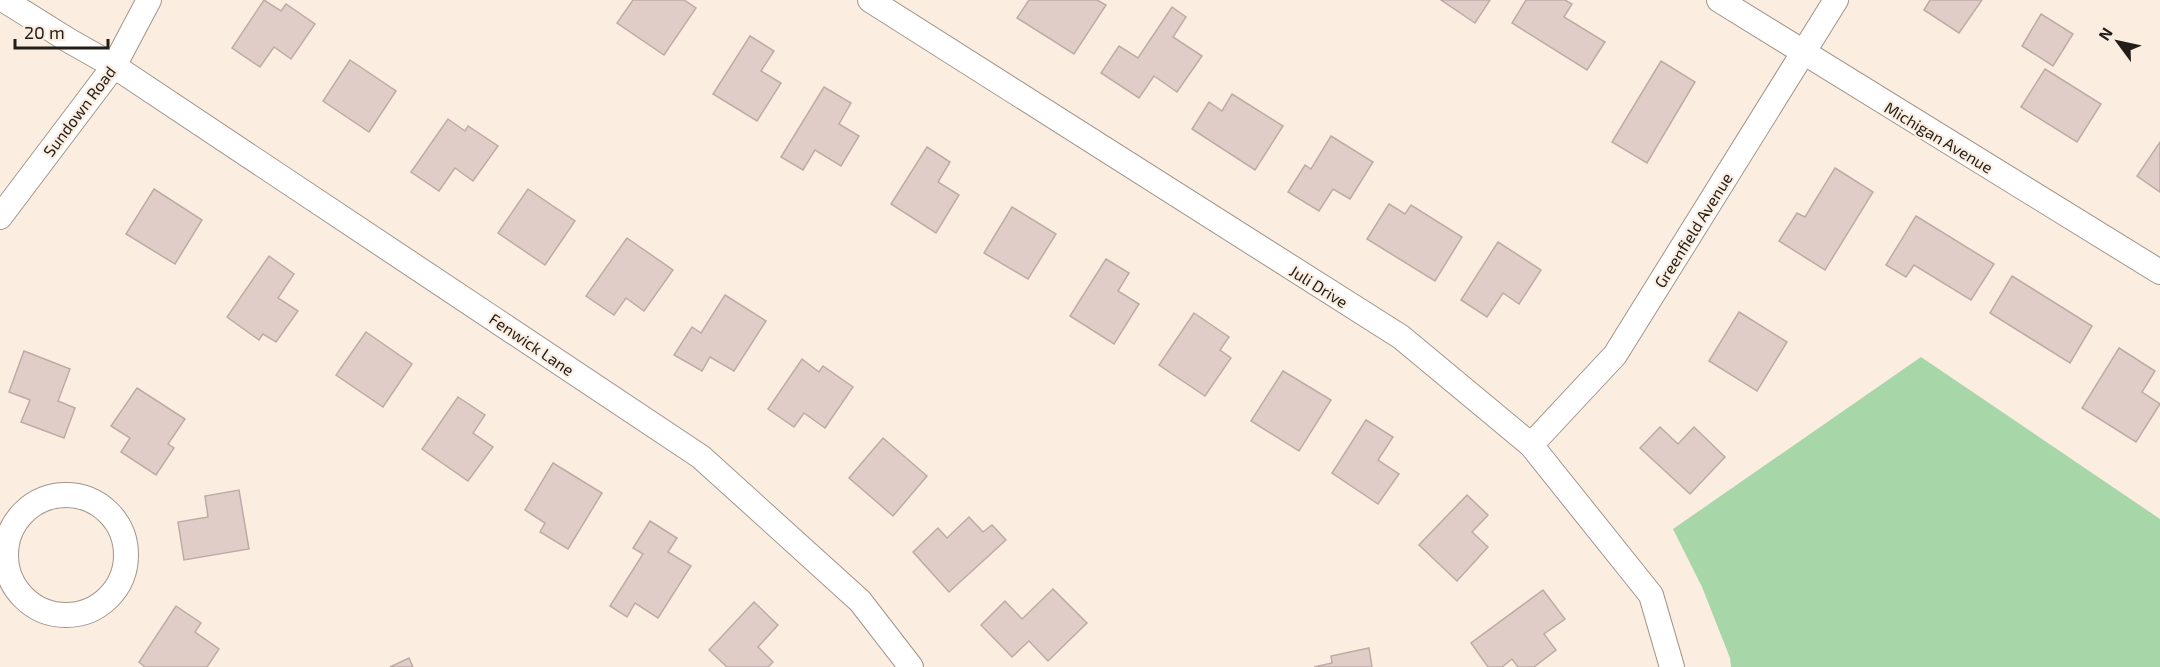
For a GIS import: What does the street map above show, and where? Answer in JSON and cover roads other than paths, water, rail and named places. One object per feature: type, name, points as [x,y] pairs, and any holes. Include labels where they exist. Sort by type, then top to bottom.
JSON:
[{"type":"street","name":"Fenwick Lane","points":[[4,0],[114,66],[701,457],[860,601],[911,667]]},
{"type":"street","name":"Sundown Road","points":[[0,217],[114,66],[149,0]]},
{"type":"street","name":"Juli Drive","points":[[870,0],[1401,338],[1531,446],[1651,596],[1672,667]]},
{"type":"street","name":"Michigan Avenue","points":[[1719,0],[2160,272]]},
{"type":"street","name":"Greenfield Avenue","points":[[1531,446],[1616,356],[1836,0]]},
{"type":"street","points":[[60,494],[81,496],[100,505],[115,520],[124,539],[126,560],[122,578],[112,594],[97,607],[80,614],[60,615],[42,611],[26,601],[20,594],[7,569],[3,548],[11,529],[23,512],[40,500],[60,494]]}]
